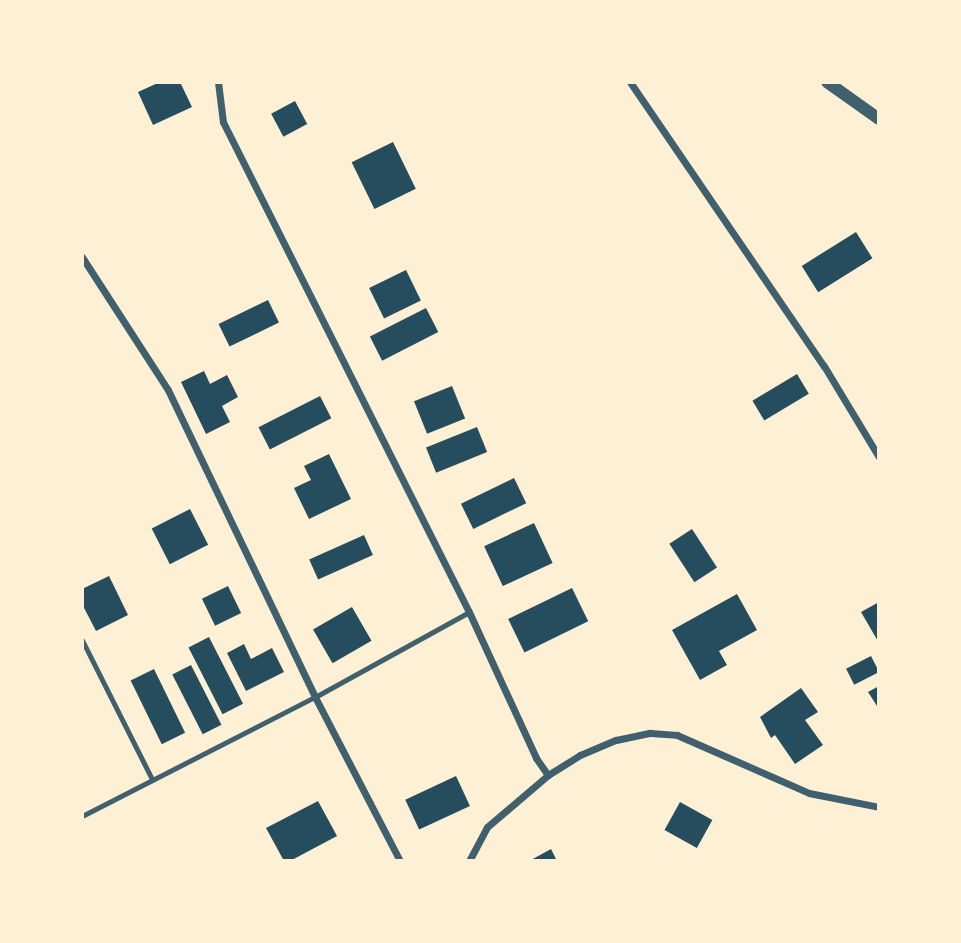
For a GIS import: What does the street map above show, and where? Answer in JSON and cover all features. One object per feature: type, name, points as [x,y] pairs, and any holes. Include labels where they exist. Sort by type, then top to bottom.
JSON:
[{"type":"street","points":[[218,82],[223,122],[469,612],[536,758],[548,775]]},
{"type":"street","points":[[630,82],[824,366],[879,457]]},
{"type":"street","points":[[827,82],[879,119]]},
{"type":"street","points":[[82,257],[168,390],[315,697],[400,861]]},
{"type":"street","points":[[469,861],[486,827],[548,775],[580,755],[616,740],[650,733],[677,735],[808,793],[879,807]]},
{"type":"lane","points":[[82,816],[315,697],[469,612]]},
{"type":"lane","points":[[82,640],[152,779]]},
{"type":"building","points":[[160,82],[180,82],[192,107],[153,125],[138,92]]},
{"type":"building","points":[[295,101],[307,124],[283,137],[271,114]]},
{"type":"building","points":[[393,142],[416,189],[374,209],[352,162]]},
{"type":"building","points":[[856,232],[872,258],[818,292],[802,266]]},
{"type":"building","points":[[406,270],[421,301],[384,319],[369,288]]},
{"type":"building","points":[[268,300],[279,322],[230,347],[219,324]]},
{"type":"building","points":[[426,308],[438,332],[382,361],[370,337]]},
{"type":"building","points":[[204,371],[210,384],[227,375],[238,397],[222,406],[230,422],[206,434],[181,382]]},
{"type":"building","points":[[797,374],[809,394],[764,420],[752,401]]},
{"type":"building","points":[[452,386],[465,418],[427,434],[414,401]]},
{"type":"building","points":[[320,396],[331,418],[270,450],[259,427]]},
{"type":"building","points":[[477,427],[487,452],[436,473],[426,448]]},
{"type":"building","points":[[329,454],[351,499],[309,519],[294,488],[311,480],[304,466]]},
{"type":"building","points":[[514,478],[526,503],[473,529],[461,504]]},
{"type":"building","points":[[190,509],[208,545],[170,564],[152,529]]},
{"type":"building","points":[[534,523],[553,563],[503,586],[484,546]]},
{"type":"building","points":[[692,529],[717,568],[694,582],[669,544]]},
{"type":"building","points":[[364,535],[373,555],[318,580],[309,559]]},
{"type":"building","points":[[109,576],[128,615],[96,631],[82,604],[82,589]]},
{"type":"building","points":[[228,586],[241,613],[215,626],[202,599]]},
{"type":"building","points":[[572,588],[588,621],[524,652],[508,619]]},
{"type":"building","points":[[737,594],[757,630],[719,651],[727,665],[700,680],[672,630]]},
{"type":"building","points":[[879,602],[879,643],[861,612]]},
{"type":"building","points":[[352,607],[372,641],[333,663],[313,630]]},
{"type":"building","points":[[209,637],[243,704],[223,714],[189,647]]},
{"type":"building","points":[[244,644],[251,659],[272,648],[284,672],[246,691],[227,653]]},
{"type":"building","points":[[871,656],[879,672],[854,685],[846,669]]},
{"type":"building","points":[[191,665],[221,725],[203,734],[172,675]]},
{"type":"building","points":[[154,669],[185,733],[162,744],[131,680]]},
{"type":"building","points":[[879,686],[879,709],[868,692]]},
{"type":"building","points":[[801,688],[818,712],[805,720],[823,745],[795,764],[775,735],[771,738],[760,717]]},
{"type":"building","points":[[456,776],[470,806],[419,830],[405,800]]},
{"type":"building","points":[[318,801],[337,836],[290,861],[284,861],[266,828]]},
{"type":"building","points":[[680,802],[712,820],[697,848],[664,830]]},
{"type":"building","points":[[551,849],[557,861],[529,861]]}]
